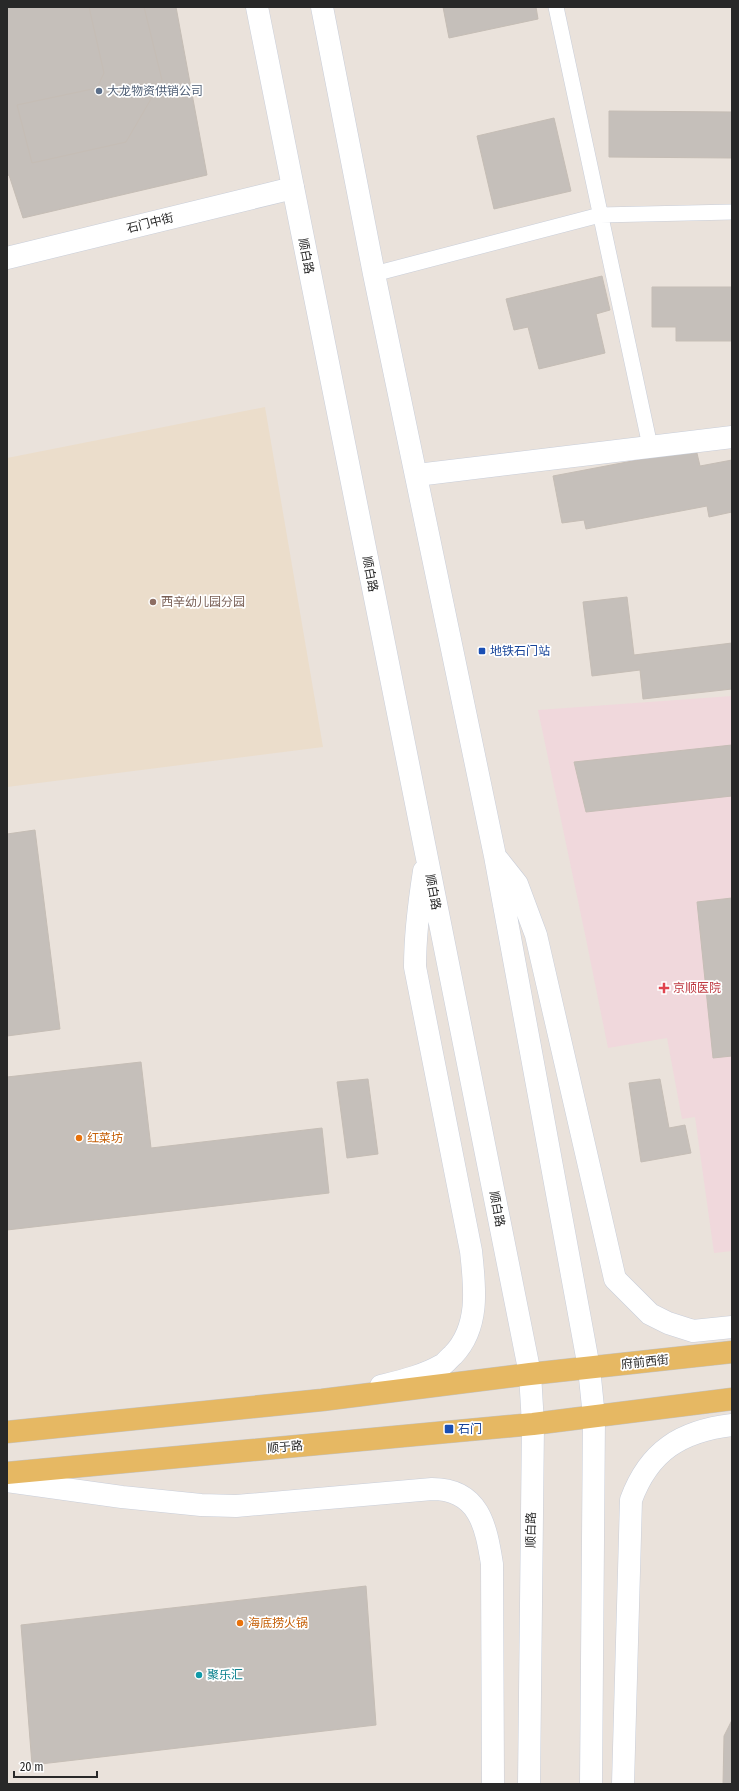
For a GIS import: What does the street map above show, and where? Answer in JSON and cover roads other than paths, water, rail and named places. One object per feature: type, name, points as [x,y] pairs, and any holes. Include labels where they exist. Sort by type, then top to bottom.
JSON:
[{"type":"main road","name":"顺白路","points":[[257,7],[530,1374],[533,1424],[529,1784]]},
{"type":"main road","points":[[322,7],[374,274],[495,856],[589,1368],[594,1417],[591,1784]]},
{"type":"main road","name":"石门中街","points":[[7,258],[293,188]]},
{"type":"main road","points":[[417,475],[732,437]]},
{"type":"main road","points":[[495,856],[517,884],[536,934],[615,1278],[650,1314],[668,1323],[694,1331],[732,1328]]},
{"type":"main road","points":[[322,1400],[393,1383],[419,1375],[443,1365],[461,1347],[468,1331],[473,1311],[475,1284],[471,1251],[415,967],[415,937],[418,907],[427,858]]},
{"type":"main road","name":"府前西街","points":[[530,1374],[732,1352]]},
{"type":"main road","points":[[7,1432],[322,1400],[530,1374]]},
{"type":"main road","points":[[594,1417],[732,1400]]},
{"type":"main road","name":"顺于路","points":[[7,1473],[594,1417]]},
{"type":"main road","points":[[623,1784],[631,1500],[638,1481],[650,1463],[675,1442],[701,1431],[732,1425]]},
{"type":"main road","points":[[7,1481],[122,1497],[201,1505],[236,1506],[432,1489],[446,1489],[462,1497],[478,1510],[488,1535],[492,1564],[492,1784]]},
{"type":"lane","points":[[556,7],[650,446]]},
{"type":"lane","points":[[374,274],[600,215],[732,212]]},
{"type":"place","name":"大龙物资供销公司","points":[[99,91]]},
{"type":"place","name":"西辛幼儿园分园","points":[[153,602]]},
{"type":"place","name":"地铁石门站","points":[[482,651]]},
{"type":"place","name":"京顺医院","points":[[664,988]]},
{"type":"place","name":"红菜坊","points":[[79,1138]]},
{"type":"place","name":"石门","points":[[449,1429]]},
{"type":"place","name":"海底捞火锅","points":[[240,1623]]},
{"type":"place","name":"聚乐汇","points":[[199,1675]]}]
